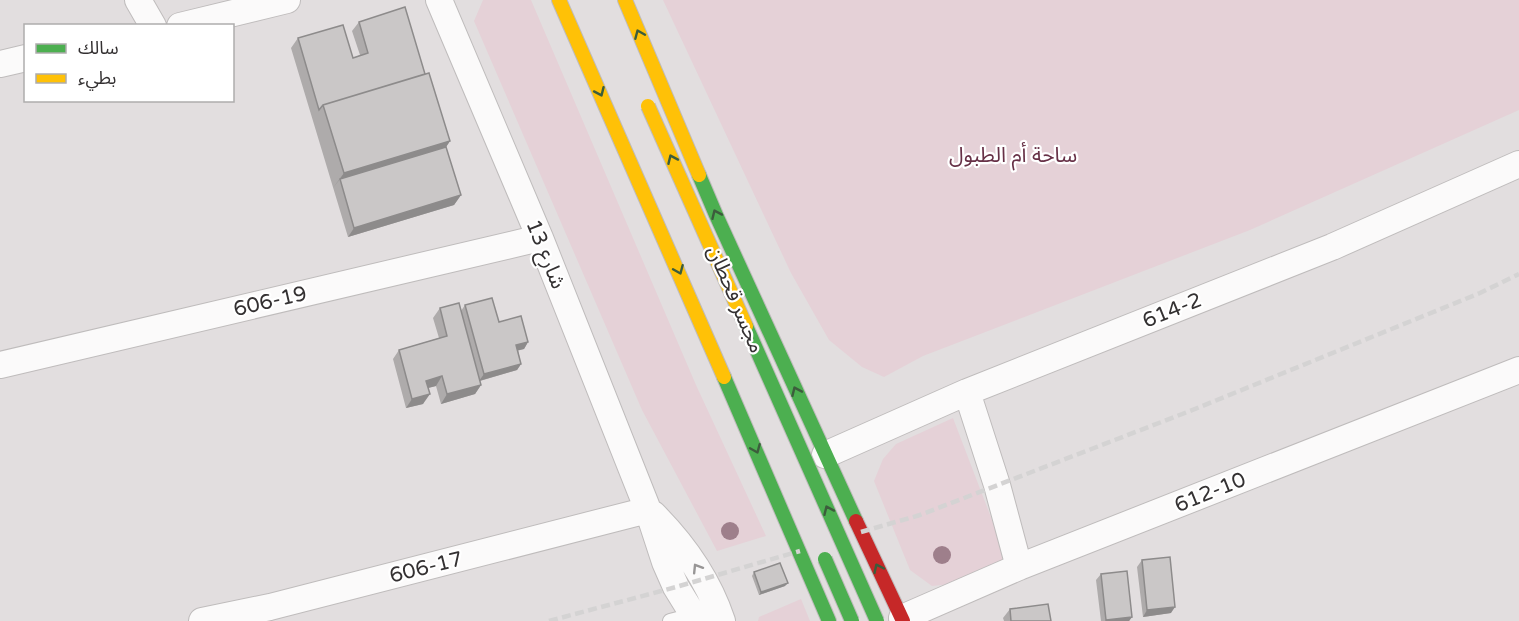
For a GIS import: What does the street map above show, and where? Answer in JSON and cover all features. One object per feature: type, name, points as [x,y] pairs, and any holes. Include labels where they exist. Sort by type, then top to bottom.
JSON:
[{"type":"main road","points":[[559,0],[829,621]]},
{"type":"main road","points":[[569,0],[592,40]]},
{"type":"main road","points":[[625,0],[716,214],[825,455],[894,620]]},
{"type":"main road","name":"مجسر قحطان","points":[[646,101],[894,620]]},
{"type":"main road","points":[[819,545],[852,621]]},
{"type":"street","points":[[138,0],[152,24]]},
{"type":"street","points":[[188,24],[287,0]]},
{"type":"street","name":"شارع 13","points":[[439,0],[540,238],[648,510],[687,619]]},
{"type":"street","points":[[0,64],[24,58]]},
{"type":"street","name":"614-2","points":[[825,455],[967,392],[1332,247],[1519,164]]},
{"type":"street","name":"606-19","points":[[0,365],[540,238]]},
{"type":"street","name":"612-10","points":[[894,620],[1019,567],[1519,370]]},
{"type":"street","points":[[967,392],[997,485],[1019,567]]},
{"type":"street","points":[[648,510],[670,531],[688,554],[704,579],[722,621]]},
{"type":"street","name":"606-17","points":[[202,621],[270,608],[648,510]]},
{"type":"green space","points":[[483,0],[531,0],[696,385],[766,536],[717,551],[642,410],[474,21]]},
{"type":"green space","name":"ساحة أم الطبول","points":[[663,0],[1519,0],[1519,110],[1250,230],[923,356],[884,377],[862,367],[829,340],[791,273]]},
{"type":"green space","points":[[953,418],[1008,562],[961,583],[932,586],[910,570],[874,481],[883,459],[896,444]]},
{"type":"green space","points":[[801,599],[810,621],[758,621],[759,617]]},
{"type":"building","points":[[405,7],[425,74],[323,105],[319,110],[298,38],[343,25],[353,58],[368,53],[359,22]]},
{"type":"building","points":[[429,73],[450,141],[344,173],[323,105]]},
{"type":"building","points":[[446,147],[461,195],[354,228],[340,179]]},
{"type":"building","points":[[492,298],[499,322],[521,316],[528,342],[516,345],[521,364],[484,374],[465,305]]},
{"type":"building","points":[[459,303],[481,385],[447,394],[442,376],[426,381],[430,394],[412,399],[399,350],[447,336],[440,308]]},
{"type":"building","points":[[1170,557],[1175,607],[1147,610],[1142,560]]},
{"type":"building","points":[[780,563],[788,583],[761,592],[754,572]]},
{"type":"building","points":[[1127,571],[1132,617],[1106,620],[1101,574]]},
{"type":"building","points":[[1048,604],[1051,621],[1011,621],[1010,609]]},
{"type":"railway","points":[[861,532],[920,515],[1190,411],[1480,293],[1519,274]]},
{"type":"railway","points":[[549,621],[800,551]]},
{"type":"traffic: fast","points":[[699,175],[856,521]]},
{"type":"traffic: fast","points":[[746,326],[877,621]]},
{"type":"traffic: fast","points":[[724,377],[829,621]]},
{"type":"traffic: fast","points":[[825,559],[852,621]]},
{"type":"traffic: slow","points":[[559,0],[724,377]]},
{"type":"traffic: slow","points":[[625,0],[699,175]]},
{"type":"traffic: slow","points":[[648,106],[746,326]]},
{"type":"traffic: jam","points":[[856,521],[903,621]]}]
